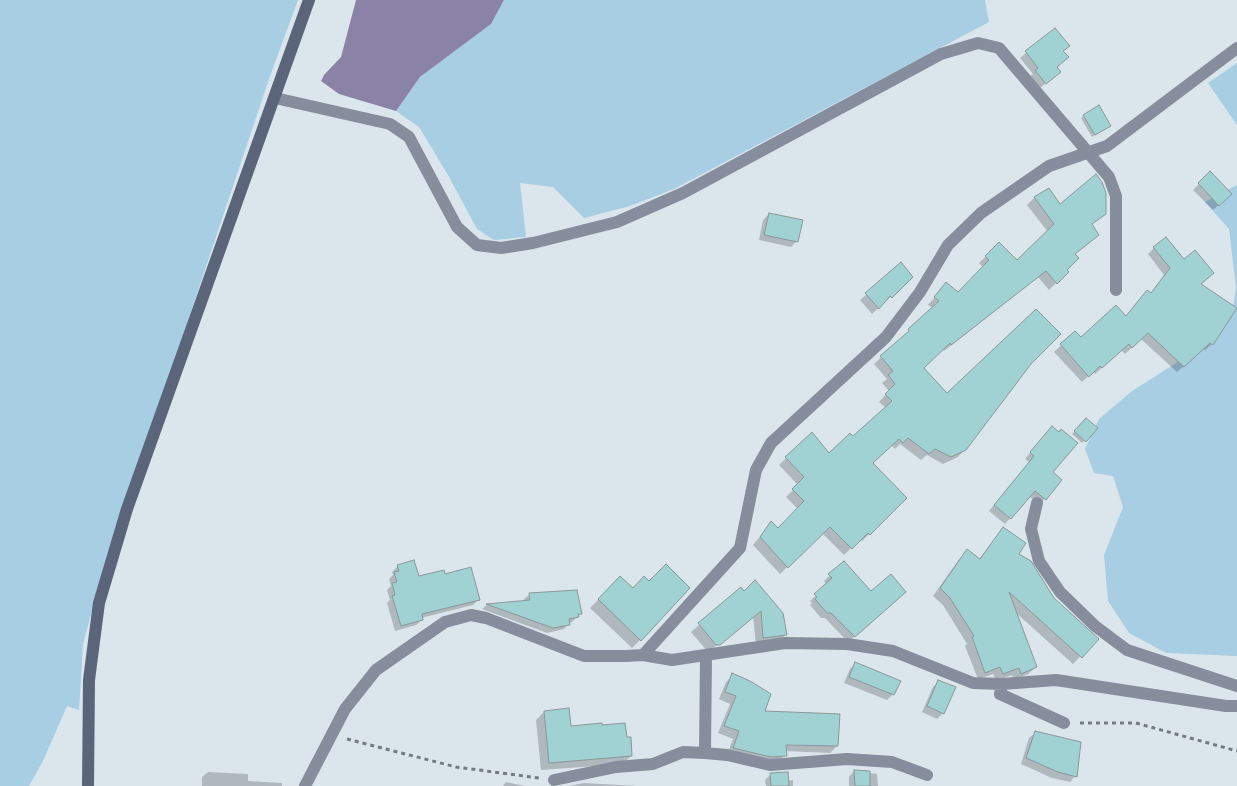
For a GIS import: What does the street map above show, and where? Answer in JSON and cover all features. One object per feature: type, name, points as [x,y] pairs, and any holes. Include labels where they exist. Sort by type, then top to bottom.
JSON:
[{"type":"street","points":[[88,786],[89,680],[99,603],[127,509],[309,0]]},
{"type":"street","points":[[275,98],[390,124],[409,137],[457,227],[477,245],[501,248],[542,241],[616,222],[683,193],[941,54],[978,43],[998,48],[1110,177],[1116,196],[1116,290]]},
{"type":"street","points":[[643,654],[740,548],[756,470],[771,443],[886,337],[920,292],[948,245],[981,213],[1049,166],[1107,146],[1237,48]]},
{"type":"street","points":[[1037,503],[1031,529],[1039,561],[1060,592],[1095,626],[1127,650],[1237,686]]},
{"type":"street","points":[[305,786],[345,709],[376,670],[445,622],[471,615],[486,618],[584,656],[643,654],[672,660],[786,643],[847,644],[893,651],[973,683],[1002,684],[1056,680],[1226,706],[1237,706]]},
{"type":"street","points":[[705,753],[706,655]]},
{"type":"street","points":[[1002,684],[1000,694],[1064,722]]},
{"type":"street","points":[[554,780],[616,767],[653,764],[683,752],[728,755],[770,765],[847,759],[892,762],[927,774]]},
{"type":"path","points":[[1064,722],[1136,723],[1237,751]]},
{"type":"path","points":[[332,735],[456,767],[554,780]]},
{"type":"shaded area","points":[[0,0],[298,0],[270,76],[98,589],[83,644],[79,710],[67,706],[43,761],[29,786],[0,786]]},
{"type":"shaded area","points":[[356,0],[504,0],[491,24],[420,77],[396,111],[339,94],[321,81],[324,75],[341,57]]},
{"type":"shaded area","points":[[504,0],[985,0],[989,22],[674,189],[630,206],[584,218],[553,187],[520,183],[526,237],[494,240],[477,229],[419,127],[396,111],[420,77],[491,24]]},
{"type":"shaded area","points":[[1237,63],[1237,125],[1208,83]]},
{"type":"shaded area","points":[[1237,185],[1237,656],[1166,653],[1129,633],[1108,601],[1104,555],[1123,507],[1113,476],[1094,473],[1085,449],[1099,419],[1132,391],[1206,344],[1232,314],[1236,287],[1229,229],[1205,202]]},
{"type":"building","points":[[1055,28],[1070,46],[1063,51],[1069,57],[1057,67],[1061,72],[1046,84],[1035,70],[1038,68],[1025,51]]},
{"type":"building","points":[[1099,105],[1111,126],[1095,135],[1083,115]]},
{"type":"building","points":[[1210,171],[1232,194],[1219,206],[1198,183]]},
{"type":"building","points":[[1096,174],[1102,182],[1106,193],[1106,214],[1092,224],[1099,235],[1075,254],[1079,258],[1067,270],[1069,272],[1057,284],[1046,271],[951,345],[950,343],[924,368],[947,393],[1036,309],[1061,334],[1031,364],[966,450],[951,457],[935,449],[929,454],[908,438],[903,443],[899,439],[873,463],[907,498],[870,535],[868,533],[852,549],[830,527],[788,568],[760,537],[771,521],[778,528],[804,501],[792,489],[804,477],[785,457],[812,432],[829,453],[850,433],[853,436],[892,401],[885,394],[895,384],[888,375],[893,371],[880,356],[939,301],[934,297],[946,282],[958,292],[989,260],[985,256],[999,242],[1017,260],[1054,224],[1034,197],[1049,188],[1060,204]]},
{"type":"building","points":[[769,213],[803,220],[798,242],[764,235]]},
{"type":"building","points":[[1166,237],[1184,259],[1195,250],[1214,273],[1201,284],[1237,308],[1213,345],[1210,343],[1184,367],[1148,333],[1132,348],[1129,344],[1089,377],[1060,344],[1075,331],[1081,337],[1116,305],[1126,316],[1147,290],[1151,293],[1170,268],[1153,247]]},
{"type":"building","points":[[901,262],[913,277],[892,298],[890,296],[879,309],[865,293]]},
{"type":"building","points":[[1086,418],[1098,428],[1086,442],[1074,431]]},
{"type":"building","points":[[1052,426],[1059,432],[1061,429],[1078,443],[1053,472],[1062,480],[1046,500],[1035,491],[1011,519],[994,505],[1034,456],[1030,452]]},
{"type":"building","points":[[1003,527],[1026,543],[1019,554],[1031,561],[1054,598],[1099,639],[1082,658],[1009,592],[1037,667],[1021,674],[1019,668],[1003,674],[1000,667],[985,673],[972,637],[974,636],[950,598],[940,588],[967,549],[980,559]]},
{"type":"building","points":[[414,560],[419,576],[444,570],[445,574],[471,567],[480,600],[422,614],[423,620],[401,626],[392,596],[395,595],[392,583],[397,582],[394,572],[399,571],[397,565]]},
{"type":"building","points":[[844,561],[871,591],[891,574],[906,592],[855,637],[831,613],[827,613],[815,599],[817,597],[814,594],[832,578],[828,574]]},
{"type":"building","points":[[666,564],[690,588],[641,641],[598,599],[620,576],[633,588],[644,576],[649,581]]},
{"type":"building","points":[[755,580],[783,613],[787,635],[763,638],[761,611],[720,645],[716,645],[698,623],[741,587],[744,591]]},
{"type":"building","points":[[577,590],[582,614],[578,614],[579,617],[569,619],[570,625],[553,628],[486,604],[530,600],[529,593]]},
{"type":"building","points":[[855,662],[901,681],[894,695],[849,677]]},
{"type":"building","points":[[732,673],[771,694],[765,711],[840,714],[838,746],[786,745],[787,756],[771,757],[733,748],[739,731],[724,726],[736,696],[725,692]]},
{"type":"building","points":[[938,680],[956,687],[944,714],[927,706]]},
{"type":"building","points":[[569,708],[571,726],[625,723],[627,737],[631,737],[632,756],[549,763],[544,711]]},
{"type":"building","points":[[1035,731],[1081,742],[1077,777],[1058,772],[1026,758]]},
{"type":"building","points":[[854,770],[870,771],[870,786],[855,786]]},
{"type":"building","points":[[788,772],[789,786],[771,786],[770,773]]}]
